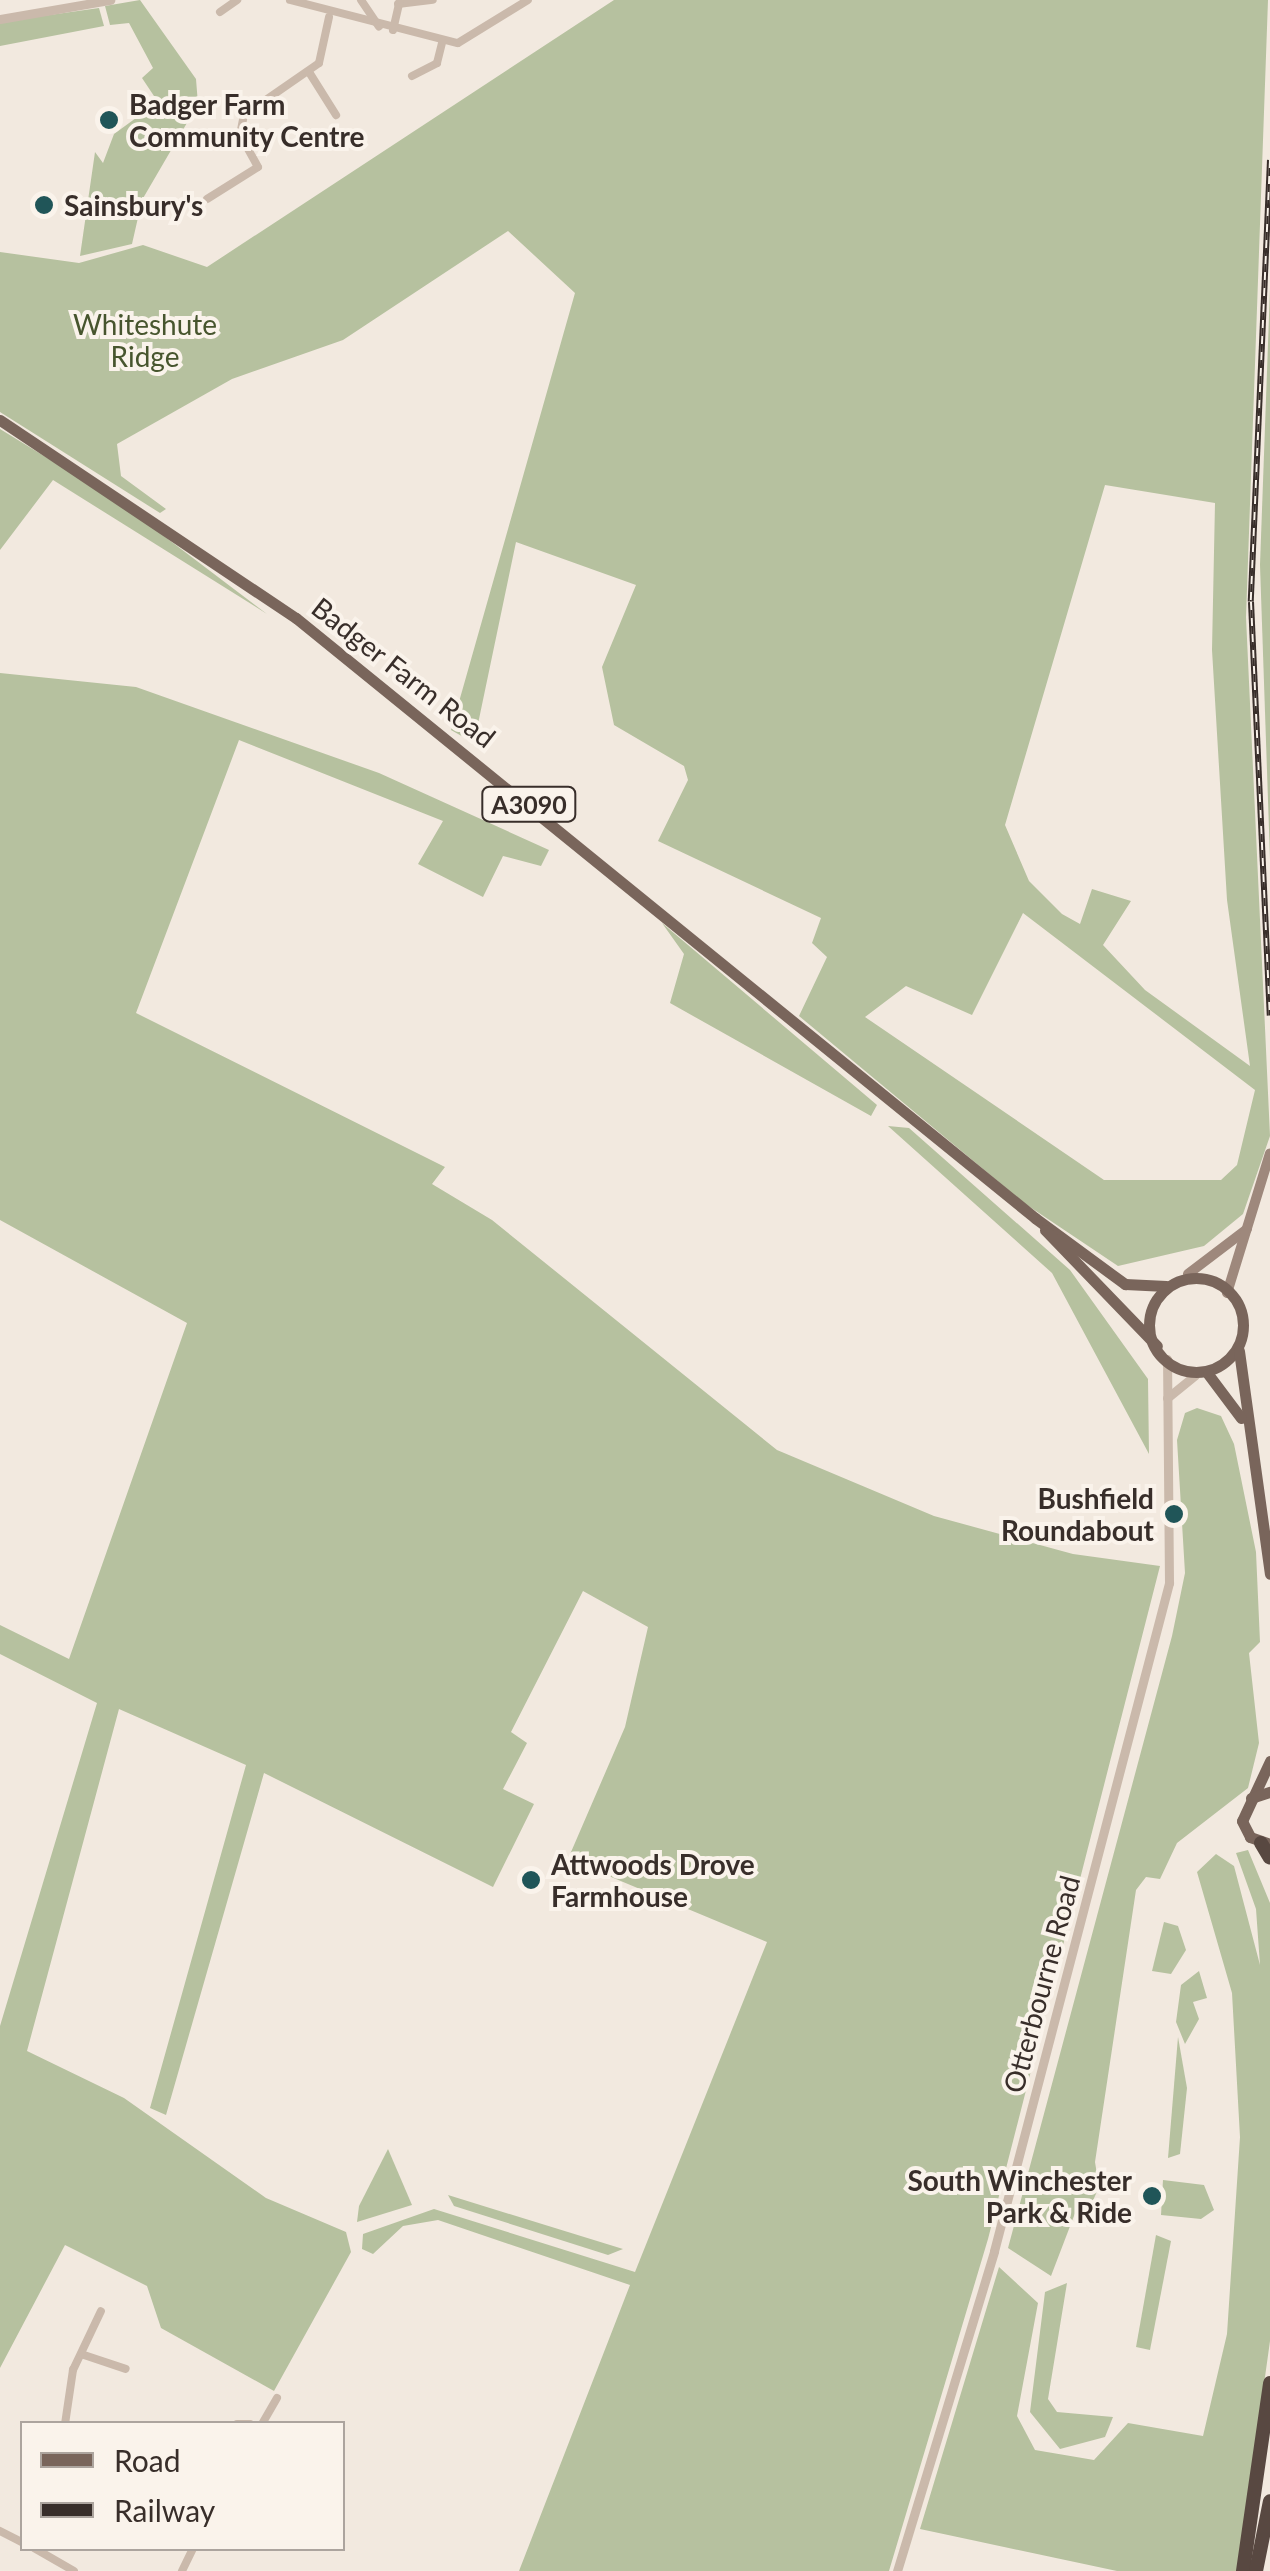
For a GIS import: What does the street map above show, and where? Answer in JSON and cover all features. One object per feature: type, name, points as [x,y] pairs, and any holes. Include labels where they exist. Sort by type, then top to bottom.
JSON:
[{"type":"highway","points":[[1266,1843],[1270,1858]]},
{"type":"highway","points":[[1243,2571],[1270,2384]]},
{"type":"highway","points":[[1256,2571],[1270,2501]]},
{"type":"main road","name":"Badger Farm Road","points":[[0,420],[296,618],[1035,1218],[1125,1284],[1166,1286]]},
{"type":"main road","points":[[1270,1153],[1227,1293],[1239,1336],[1248,1436],[1270,1574]]},
{"type":"main road","name":"Badger Farm Road","points":[[1035,1218],[1164,1354]]},
{"type":"main road","points":[[1248,1436],[1202,1375],[1164,1354],[1152,1313],[1166,1286],[1249,1227]]},
{"type":"main road","points":[[1188,1274],[1227,1293]]},
{"type":"main road","points":[[1202,1375],[1229,1363],[1239,1336]]},
{"type":"main road","points":[[1266,1843],[1243,1826],[1251,1798],[1270,1760]]},
{"type":"main road","points":[[1251,1798],[1270,1792]]},
{"type":"street","points":[[0,19],[110,0]]},
{"type":"street","points":[[220,12],[237,0]]},
{"type":"street","points":[[290,0],[329,17],[442,43],[471,38],[528,0]]},
{"type":"street","points":[[361,0],[379,27]]},
{"type":"street","points":[[393,30],[399,2],[433,0]]},
{"type":"street","points":[[207,199],[262,164],[240,135],[244,115],[309,72],[329,17]]},
{"type":"street","points":[[412,76],[438,63],[442,43]]},
{"type":"street","points":[[309,72],[336,115]]},
{"type":"street","name":"Otterbourne Road","points":[[897,2571],[999,2235],[1165,1598],[1164,1354]]},
{"type":"street","points":[[1166,1399],[1202,1375]]},
{"type":"street","points":[[66,2421],[81,2354],[101,2311]]},
{"type":"street","points":[[81,2354],[126,2369]]},
{"type":"street","points":[[264,2421],[276,2398]]},
{"type":"street","points":[[39,2551],[74,2571]]},
{"type":"green space","points":[[140,0],[196,79],[198,104],[142,200],[132,244],[80,256],[95,152],[103,163],[114,134],[158,102],[142,78],[153,68],[129,23],[110,25],[105,6]]},
{"type":"green space","name":"Whiteshute Ridge","points":[[614,0],[1268,0],[1246,617],[1270,1136],[1243,1214],[1204,1246],[1118,1266],[1024,1203],[799,1016],[827,957],[812,943],[821,918],[658,841],[688,780],[684,766],[614,725],[602,667],[636,585],[516,542],[474,743],[451,730],[575,293],[508,231],[343,340],[232,379],[117,444],[121,476],[166,509],[160,513],[0,412],[0,252],[79,263],[143,245],[207,267]],"holes":[[[1105,485],[1215,503],[1212,650],[1227,900],[1250,1066],[1145,990],[1103,945],[1131,901],[1092,889],[1080,924],[1062,914],[1029,881],[1005,825]],[[1023,913],[1255,1090],[1237,1165],[1221,1180],[1104,1180],[865,1017],[906,986],[972,1015]]]},
{"type":"green space","points":[[99,8],[104,26],[0,46],[0,22]]},
{"type":"green space","points":[[1270,288],[1270,859],[1260,565]]},
{"type":"green space","points":[[0,429],[119,502],[267,614],[53,480],[0,550]]},
{"type":"green space","points":[[0,673],[136,687],[379,773],[549,850],[541,866],[503,856],[483,897],[418,864],[443,821],[239,740],[136,1013],[445,1167],[432,1184],[492,1220],[777,1450],[934,1516],[1073,1554],[1160,1566],[988,2239],[889,2571],[519,2571],[630,2285],[438,2220],[403,2226],[373,2254],[362,2249],[363,2234],[434,2209],[635,2272],[767,1942],[568,1859],[625,1727],[648,1627],[583,1591],[511,1732],[527,1743],[503,1789],[534,1804],[493,1887],[264,1773],[166,2115],[150,2108],[246,1765],[119,1709],[27,2051],[124,2098],[266,2198],[346,2232],[351,2252],[274,2391],[161,2328],[147,2286],[65,2245],[0,2368],[0,2026],[97,1703],[0,1654],[0,1625],[69,1659],[187,1323],[0,1220]]},
{"type":"green space","points":[[662,923],[877,1105],[871,1116],[670,1003],[684,954]]},
{"type":"green space","points":[[888,1126],[909,1128],[1070,1270],[1148,1379],[1149,1454],[1052,1273]]},
{"type":"green space","points":[[1197,1408],[1221,1416],[1234,1444],[1256,1552],[1260,1642],[1249,1653],[1259,1743],[1248,1788],[1177,1843],[1160,1879],[1146,1877],[1136,1890],[1095,2162],[1099,2187],[1091,2205],[1077,2208],[1051,2276],[1008,2248],[1172,1636],[1185,1573],[1177,1440],[1185,1413]]},
{"type":"green space","points":[[1248,1850],[1270,1903],[1270,2341],[1238,2571],[1117,2571],[920,2529],[999,2267],[1038,2303],[1017,2416],[1035,2450],[1094,2460],[1128,2423],[1203,2436],[1227,2334],[1240,2137],[1232,1993],[1197,1872],[1216,1854],[1234,1866],[1260,1965],[1256,1909],[1236,1853]]},
{"type":"green space","points":[[1164,1922],[1178,1926],[1186,1950],[1171,1974],[1152,1971]]},
{"type":"green space","points":[[1199,1971],[1207,1998],[1193,2002],[1199,2019],[1185,2044],[1176,2022],[1181,1985]]},
{"type":"green space","points":[[1178,2037],[1187,2088],[1180,2154],[1168,2158]]},
{"type":"green space","points":[[388,2149],[412,2205],[357,2222],[359,2206]]},
{"type":"green space","points":[[1163,2180],[1204,2185],[1214,2210],[1201,2219],[1161,2215]]},
{"type":"green space","points":[[448,2195],[623,2249],[608,2255],[454,2206]]},
{"type":"green space","points":[[1156,2235],[1171,2241],[1150,2350],[1136,2347]]},
{"type":"green space","points":[[1067,2283],[1048,2399],[1057,2412],[1113,2417],[1105,2437],[1060,2449],[1030,2412],[1045,2292]]},
{"type":"railway","points":[[1270,160],[1251,602],[1270,1016]]},
{"type":"place","name":"Badger Farm Community Centre","points":[[109,120]]},
{"type":"place","name":"Sainsbury's","points":[[44,205]]},
{"type":"place","name":"Bushfield Roundabout","points":[[1174,1514]]},
{"type":"place","name":"Attwoods Drove Farmhouse","points":[[531,1880]]},
{"type":"place","name":"South Winchester Park & Ride","points":[[1152,2196]]}]
